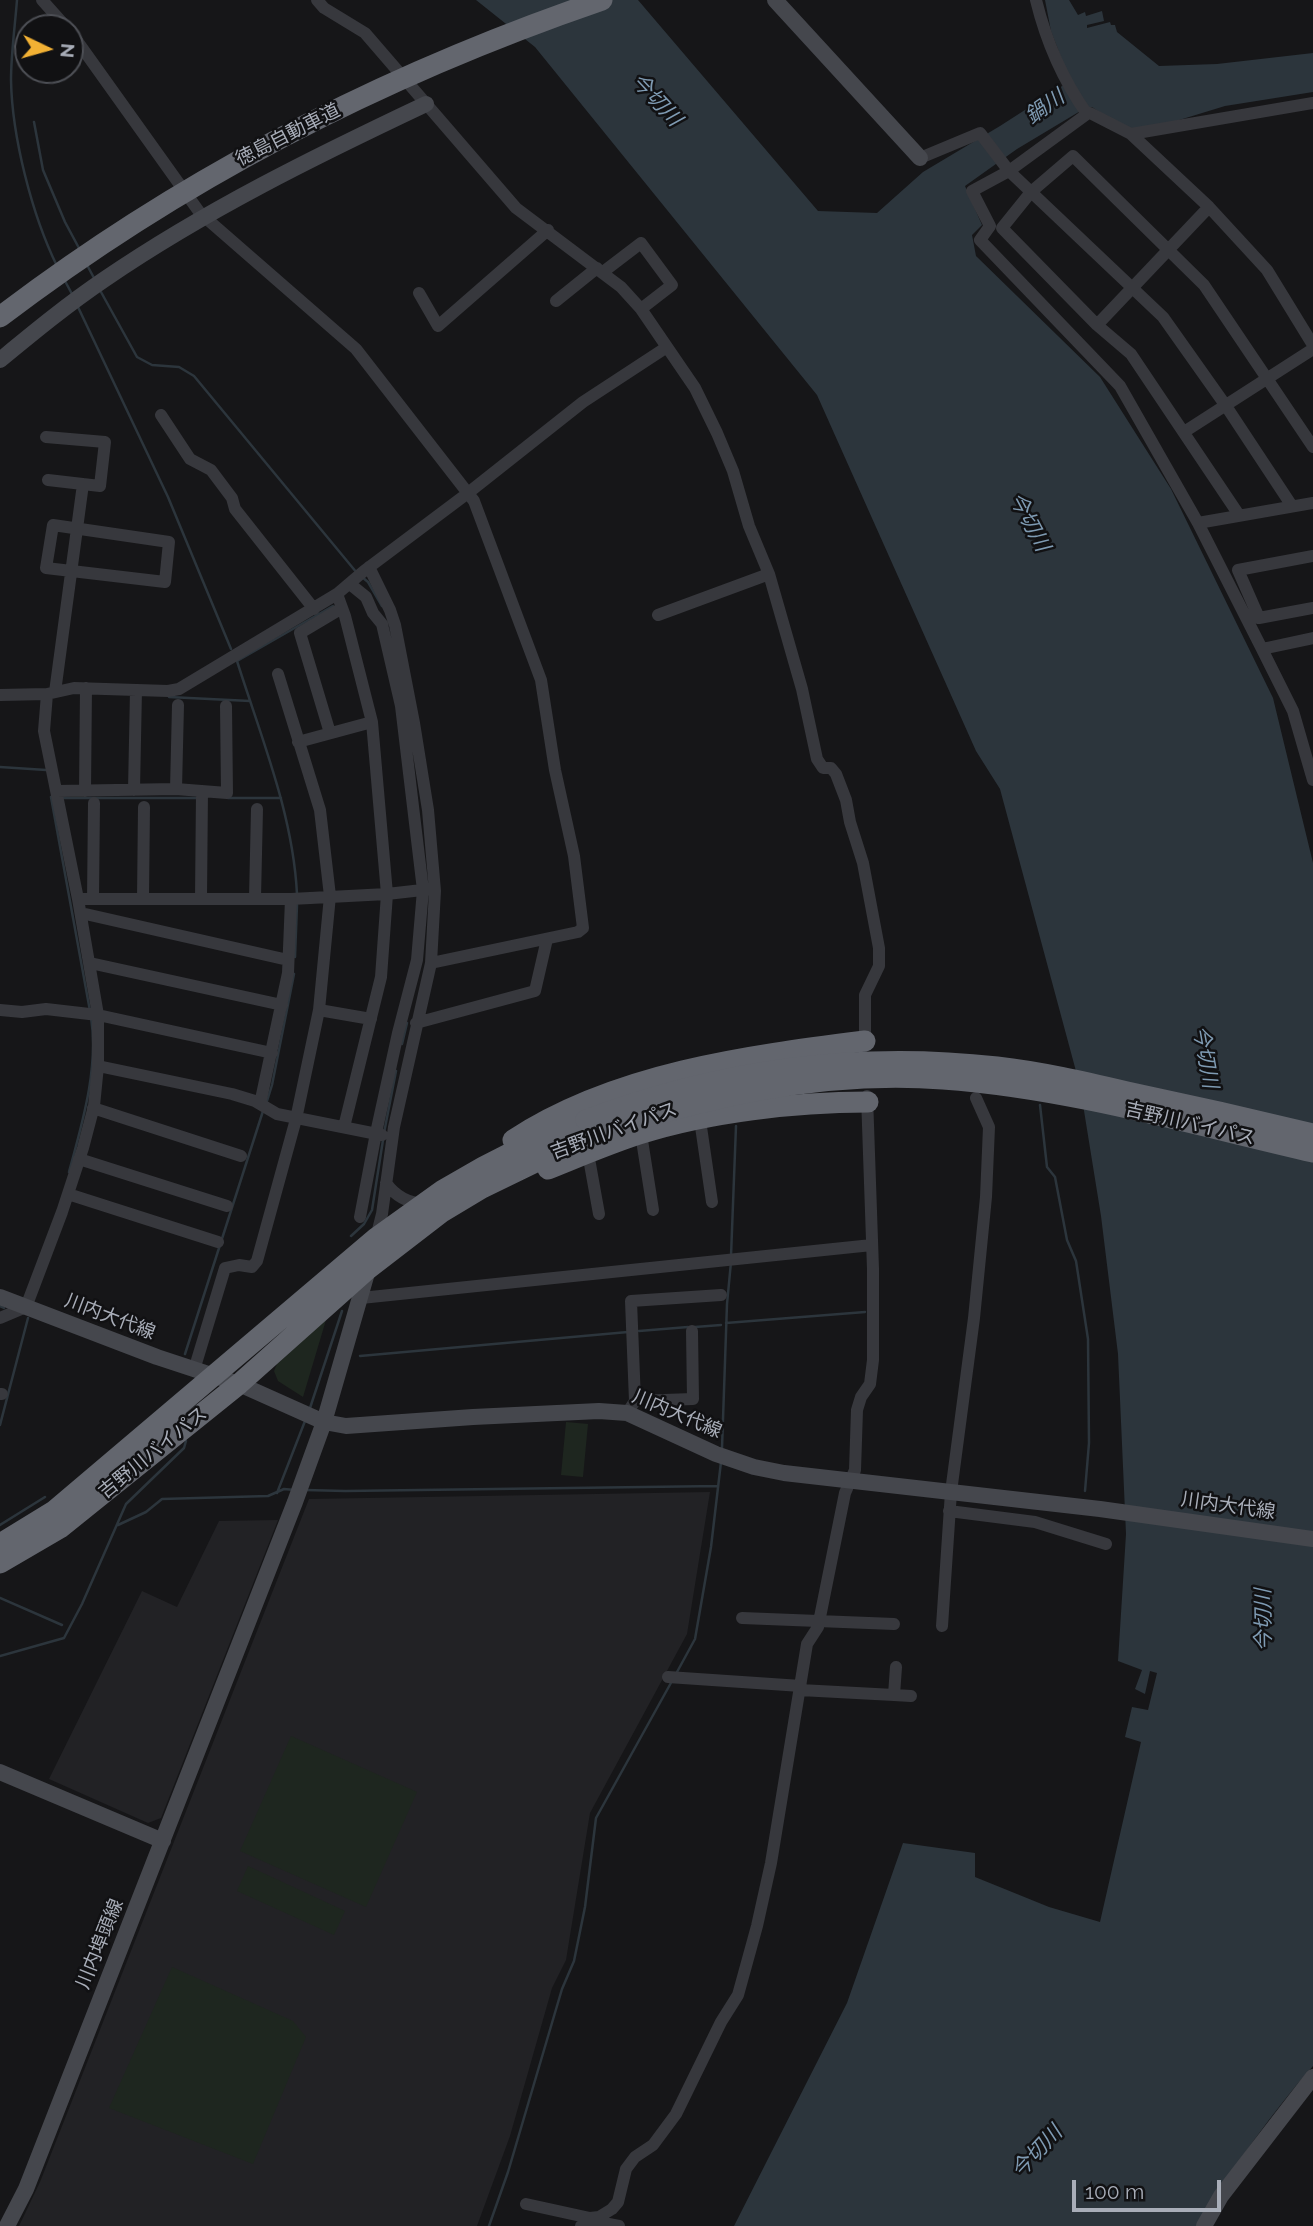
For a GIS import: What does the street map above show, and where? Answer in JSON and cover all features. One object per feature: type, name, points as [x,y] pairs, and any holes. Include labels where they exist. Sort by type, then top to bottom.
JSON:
[{"type":"highway","name":"徳島自動車道","points":[[0,317],[109,238],[232,164],[302,126],[474,48],[602,0]]},
{"type":"highway","points":[[865,1041],[724,1062],[614,1091],[539,1122],[504,1145],[483,1177],[519,1181],[588,1136],[640,1134],[700,1120],[814,1103],[868,1102]]},
{"type":"highway","name":"吉野川バイパス","points":[[588,1136],[644,1099],[742,1075],[820,1064],[889,1060],[998,1067],[1052,1075],[1313,1134]]},
{"type":"highway","name":"吉野川バイパス","points":[[0,1563],[60,1528],[239,1384],[369,1269],[483,1177],[530,1143],[588,1136],[670,1110],[740,1092],[807,1083],[890,1077],[941,1079],[1049,1092],[1313,1152]]},
{"type":"highway","name":"吉野川バイパス","points":[[0,1544],[54,1511],[204,1373],[376,1238],[424,1204],[483,1177]]},
{"type":"main road","points":[[775,0],[920,158]]},
{"type":"main road","points":[[0,360],[50,319],[152,248],[307,160],[426,104]]},
{"type":"main road","name":"川内埠頭線","points":[[7,2226],[26,2189],[303,1482],[312,1417],[362,1298],[376,1238]]},
{"type":"main road","name":"川内大代線","points":[[0,1297],[239,1384],[312,1417],[346,1426],[631,1407],[720,1456],[784,1473],[1114,1511],[1313,1539]]},
{"type":"main road","points":[[0,1772],[163,1841]]},
{"type":"main road","points":[[1204,2226],[1229,2186],[1313,2077]]},
{"type":"street","points":[[42,0],[55,14]]},
{"type":"street","points":[[317,0],[324,8],[365,33],[516,208],[621,287],[641,309],[695,388],[733,471],[749,526],[769,574],[802,689],[817,759],[823,768],[831,768],[836,774],[846,800],[875,922],[879,966],[866,995],[865,1041],[873,1360],[870,1384],[861,1396],[857,1410],[855,1470],[845,1493],[818,1627],[807,1644],[771,1863],[757,1926],[738,1995],[721,2022],[676,2114],[653,2145],[635,2157],[626,2169],[618,2202],[599,2217],[586,2221]]},
{"type":"street","points":[[1036,0],[1043,27],[1065,79],[1086,113]]},
{"type":"street","points":[[84,51],[204,218],[356,349],[474,501],[541,680],[555,770],[575,856],[583,928],[578,932],[431,964]]},
{"type":"street","points":[[1131,134],[1313,103]]},
{"type":"street","points":[[1184,432],[1313,347],[1267,270],[1209,207],[1131,134],[1086,113],[972,191],[990,226],[980,240],[1120,386],[1198,523],[1293,711],[1313,780]]},
{"type":"street","points":[[920,158],[979,133],[1006,168],[1163,317],[1293,506]]},
{"type":"street","points":[[1239,516],[1131,354],[1097,325],[1002,228],[1031,192],[1073,156],[1204,285],[1313,447]]},
{"type":"street","points":[[1097,325],[1209,207]]},
{"type":"street","points":[[419,293],[438,326],[548,230]]},
{"type":"street","points":[[556,301],[641,243],[672,285],[641,309]]},
{"type":"street","points":[[0,695],[51,693],[74,688],[179,690],[337,594],[583,402],[667,347]]},
{"type":"street","points":[[161,415],[190,459],[211,470],[232,498],[235,509],[314,609]]},
{"type":"street","points":[[46,437],[105,442],[100,486],[48,480]]},
{"type":"street","points":[[0,1318],[26,1307],[79,1159],[93,1108],[98,1066],[99,1015],[44,731],[83,484]]},
{"type":"street","points":[[1198,523],[1313,503]]},
{"type":"street","points":[[53,525],[169,542],[164,582],[71,571],[46,568],[53,525]]},
{"type":"street","points":[[1313,556],[1238,570],[1259,618],[1313,608]]},
{"type":"street","points":[[658,615],[769,574]]},
{"type":"street","points":[[359,575],[387,619],[420,760],[430,834],[428,889],[431,964],[360,1217]]},
{"type":"street","points":[[359,575],[373,613],[387,619]]},
{"type":"street","points":[[337,594],[372,722],[387,894],[383,964],[344,1127]]},
{"type":"street","points":[[330,733],[300,633],[342,608]]},
{"type":"street","points":[[1262,649],[1313,638]]},
{"type":"street","points":[[204,1373],[225,1268],[239,1265],[252,1267],[257,1261],[296,1119],[319,1010],[330,896],[320,810],[278,674]]},
{"type":"street","points":[[85,791],[86,688]]},
{"type":"street","points":[[134,790],[136,690]]},
{"type":"street","points":[[176,789],[178,705]]},
{"type":"street","points":[[57,791],[176,789],[226,793],[226,706]]},
{"type":"street","points":[[298,741],[372,722]]},
{"type":"street","points":[[201,898],[202,791]]},
{"type":"street","points":[[93,899],[94,803]]},
{"type":"street","points":[[143,898],[144,807]]},
{"type":"street","points":[[255,898],[257,809]]},
{"type":"street","points":[[78,899],[295,898],[387,894],[428,889]]},
{"type":"street","points":[[376,1238],[387,1183],[384,1136],[398,1033],[417,960],[428,889]]},
{"type":"street","points":[[263,1106],[282,1004],[295,898]]},
{"type":"street","points":[[81,914],[288,960]]},
{"type":"street","points":[[416,1023],[535,991],[547,939]]},
{"type":"street","points":[[90,963],[282,1004]]},
{"type":"street","points":[[0,1010],[22,1012],[46,1009],[99,1015],[272,1053]]},
{"type":"street","points":[[319,1010],[371,1019]]},
{"type":"street","points":[[808,1049],[814,1103]]},
{"type":"street","points":[[98,1066],[233,1094],[277,1114],[384,1136]]},
{"type":"street","points":[[942,1626],[949,1511],[974,1318],[986,1197],[989,1127],[976,1098]]},
{"type":"street","points":[[93,1108],[241,1156]]},
{"type":"street","points":[[700,1120],[712,1202]]},
{"type":"street","points":[[640,1134],[653,1210]]},
{"type":"street","points":[[588,1136],[599,1214]]},
{"type":"street","points":[[79,1159],[227,1206]]},
{"type":"street","points":[[387,1183],[396,1195],[412,1203],[424,1204]]},
{"type":"street","points":[[68,1194],[218,1242]]},
{"type":"street","points":[[362,1298],[872,1245]]},
{"type":"street","points":[[692,1331],[693,1399],[631,1407],[631,1301],[721,1295]]},
{"type":"street","points":[[949,1511],[1035,1522],[1106,1545]]},
{"type":"street","points":[[742,1618],[894,1624]]},
{"type":"street","points":[[894,1695],[896,1667]]},
{"type":"street","points":[[674,1678],[911,1696]]},
{"type":"street","points":[[526,2204],[586,2221],[619,2226]]},
{"type":"shaded area","points":[[326,1320],[303,1397],[278,1381],[274,1371],[277,1364]]},
{"type":"shaded area","points":[[566,1422],[588,1424],[583,1477],[561,1475]]},
{"type":"shaded area","points":[[710,1492],[687,1634],[590,1813],[566,1960],[552,1988],[510,2136],[477,2226],[19,2226],[40,2182],[309,1499]]},
{"type":"shaded area","points":[[278,1520],[161,1818],[148,1823],[49,1779],[142,1591],[177,1607],[219,1521]]},
{"type":"shaded area","points":[[291,1736],[417,1792],[366,1907],[240,1851]]},
{"type":"shaded area","points":[[248,1866],[345,1911],[334,1935],[237,1891]]},
{"type":"shaded area","points":[[172,1967],[293,2021],[306,2037],[253,2164],[109,2108]]},
{"type":"water","points":[[476,0],[638,0],[818,211],[877,213],[923,172],[1070,81],[1051,31],[1045,0],[1069,0],[1078,15],[1085,12],[1086,16],[1102,11],[1104,21],[1087,25],[1087,28],[1110,22],[1115,25],[1117,32],[1159,66],[1217,64],[1313,53],[1313,92],[1225,106],[1176,121],[1126,130],[1092,107],[1087,107],[1017,149],[965,186],[982,225],[972,235],[976,256],[1100,377],[1171,489],[1273,698],[1313,863],[1313,2066],[1254,2140],[1197,2226],[734,2226],[847,2003],[903,1843],[975,1853],[975,1877],[1049,1907],[1100,1922],[1141,1742],[1125,1737],[1132,1707],[1148,1710],[1157,1673],[1150,1671],[1145,1694],[1135,1689],[1142,1670],[1118,1661],[1126,1534],[1118,1354],[1101,1216],[1080,1086],[1000,789],[976,751],[817,395],[535,47]]},
{"type":"waterway","points":[[17,0],[11,80],[15,126],[32,200],[57,266]]},
{"type":"waterway","points":[[34,122],[43,170],[80,250]]},
{"type":"waterway","points":[[87,265],[94,278]]},
{"type":"waterway","points":[[65,281],[72,294]]},
{"type":"waterway","points":[[101,292],[137,357],[152,365],[179,367],[194,376],[357,573]]},
{"type":"waterway","points":[[78,307],[168,497],[231,649]]},
{"type":"waterway","points":[[362,577],[368,582],[382,606]]},
{"type":"waterway","points":[[297,894],[283,805],[237,661],[333,606]]},
{"type":"waterway","points":[[169,697],[250,701]]},
{"type":"waterway","points":[[0,767],[46,770]]},
{"type":"waterway","points":[[51,797],[90,1011]]},
{"type":"waterway","points":[[64,798],[197,798]]},
{"type":"waterway","points":[[228,798],[281,798]]},
{"type":"waterway","points":[[295,957],[297,905]]},
{"type":"waterway","points":[[267,1101],[294,974]]},
{"type":"waterway","points":[[69,1172],[91,1076],[91,1017]]},
{"type":"waterway","points":[[402,1044],[407,1023]]},
{"type":"waterway","points":[[384,1133],[396,1071]]},
{"type":"waterway","points":[[1040,1105],[1047,1167],[1055,1177],[1067,1240],[1076,1261],[1088,1339],[1089,1443],[1085,1491]]},
{"type":"waterway","points":[[185,1354],[263,1111]]},
{"type":"waterway","points":[[731,1256],[736,1126]]},
{"type":"waterway","points":[[351,1236],[364,1224],[372,1210],[383,1140]]},
{"type":"waterway","points":[[722,1448],[731,1262]]},
{"type":"waterway","points":[[0,1306],[4,1308]]},
{"type":"waterway","points":[[310,1408],[342,1311]]},
{"type":"waterway","points":[[726,1323],[865,1312]]},
{"type":"waterway","points":[[0,1425],[28,1318]]},
{"type":"waterway","points":[[695,1327],[721,1325]]},
{"type":"waterway","points":[[639,1331],[688,1327]]},
{"type":"waterway","points":[[360,1356],[628,1332]]},
{"type":"waterway","points":[[277,1493],[305,1421]]},
{"type":"waterway","points":[[0,1656],[64,1638],[126,1504],[184,1448],[186,1441]]},
{"type":"waterway","points":[[677,1672],[695,1639],[711,1547],[721,1462]]},
{"type":"waterway","points":[[305,1490],[718,1486]]},
{"type":"waterway","points":[[118,1525],[146,1512],[162,1499],[268,1496],[284,1489],[295,1490]]},
{"type":"waterway","points":[[0,1525],[45,1497]]},
{"type":"waterway","points":[[0,1598],[62,1625]]},
{"type":"waterway","points":[[489,2226],[508,2172],[562,1989],[574,1961],[585,1907],[596,1818],[672,1681]]},
{"type":"water label","name":"今切川","points":[[656,100]]},
{"type":"water label","name":"鍋川","points":[[1045,107]]},
{"type":"water label","name":"今切川","points":[[1029,522]]},
{"type":"water label","name":"今切川","points":[[1205,1057]]},
{"type":"water label","name":"今切川","points":[[1264,1620]]},
{"type":"water label","name":"今切川","points":[[1037,2152]]}]
